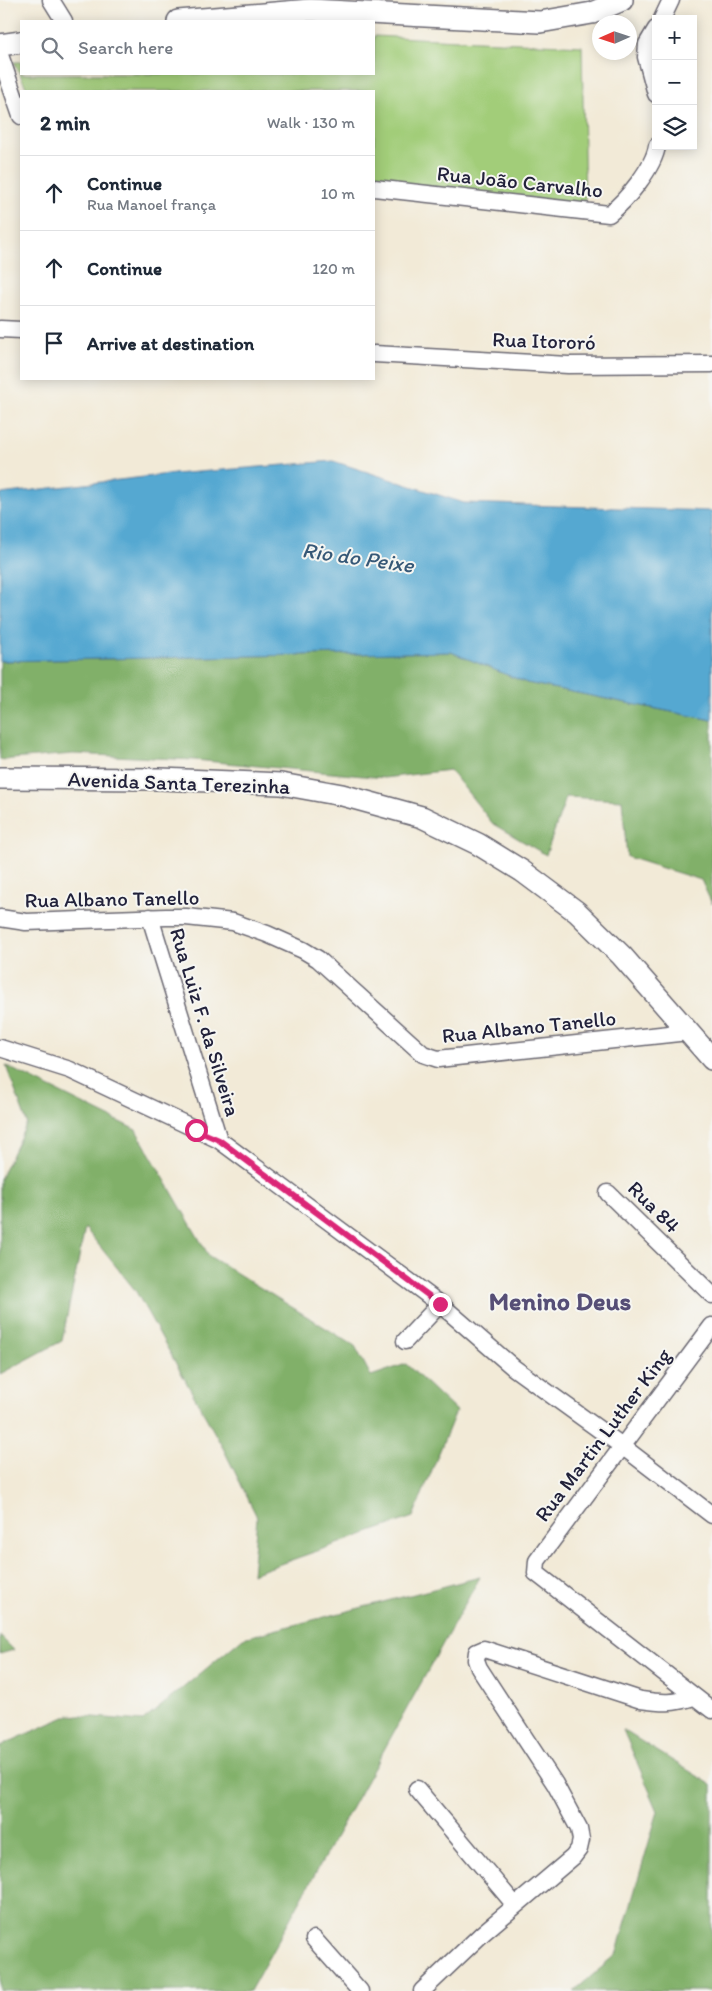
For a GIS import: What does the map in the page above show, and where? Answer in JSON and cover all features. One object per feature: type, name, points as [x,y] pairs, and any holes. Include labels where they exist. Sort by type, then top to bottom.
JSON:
[{"type":"main road","points":[[190,20],[310,10],[540,22],[592,13],[622,0]]},
{"type":"main road","points":[[0,45],[20,42]]},
{"type":"main road","name":"Avenida Santa Terezinha","points":[[0,778],[162,779],[281,784],[342,795],[422,817],[478,844],[522,871],[577,912],[622,956],[712,1058]]},
{"type":"street","points":[[51,0],[63,20]]},
{"type":"street","points":[[664,15],[672,0]]},
{"type":"street","points":[[652,37],[648,44],[646,57],[652,79]]},
{"type":"street","points":[[0,55],[20,113]]},
{"type":"street","name":"Rua João Carvalho","points":[[375,188],[609,214],[622,202],[648,168],[656,150]]},
{"type":"street","points":[[0,329],[20,330]]},
{"type":"street","name":"Rua Itororó","points":[[375,354],[568,365],[712,364]]},
{"type":"street","name":"Rua Luiz F. da Silveira","points":[[150,917],[219,1140]]},
{"type":"street","name":"Rua Albano Tanello","points":[[0,918],[26,922],[186,917],[233,922],[268,934],[318,959],[424,1054],[438,1059],[688,1032]]},
{"type":"street","points":[[0,1048],[70,1070],[219,1140],[440,1304],[514,1368],[622,1446],[712,1515]]},
{"type":"street","name":"Rua 84","points":[[608,1193],[712,1295]]},
{"type":"street","points":[[405,1341],[440,1304]]},
{"type":"street","name":"Rua Martin Luther King","points":[[694,1697],[536,1573],[536,1561],[712,1326]]},
{"type":"street","points":[[422,1991],[515,1905],[574,1857],[579,1849],[581,1840],[579,1829],[555,1784],[479,1668],[476,1660],[477,1652],[484,1649],[641,1700],[665,1704],[676,1703],[694,1697],[712,1710]]},
{"type":"street","points":[[417,1789],[515,1905]]},
{"type":"street","points":[[314,1939],[360,1991]]},
{"type":"green space","points":[[375,36],[582,46],[585,204],[375,182],[375,90],[28,90],[20,75],[375,75]]},
{"type":"green space","points":[[14,62],[20,62],[20,74]]},
{"type":"green space","points":[[451,652],[527,683],[712,720],[712,904],[701,880],[627,857],[622,800],[566,797],[546,855],[493,824],[450,770],[384,778],[195,760],[73,754],[0,760],[0,661]]},
{"type":"green space","points":[[6,1066],[136,1130],[209,1256],[355,1346],[371,1376],[406,1364],[456,1411],[413,1517],[252,1574],[257,1517],[223,1448],[135,1290],[85,1228],[62,1341],[0,1374],[0,1179],[27,1123]]},
{"type":"green space","points":[[480,1577],[250,1991],[0,1991],[0,1746],[69,1715],[143,1721],[243,1638]]},
{"type":"green space","points":[[0,1636],[14,1650],[0,1654]]},
{"type":"green space","points":[[623,1730],[712,1785],[712,1991],[574,1991],[616,1955],[658,1811]]},
{"type":"water","name":"Rio do Peixe","points":[[333,461],[464,503],[712,511],[712,720],[527,683],[451,652],[0,661],[0,494],[161,475]]},
{"type":"district","name":"Menino Deus","points":[[560,1301]]},
{"type":"route","points":[[196,1130],[219,1140],[440,1304]]}]
